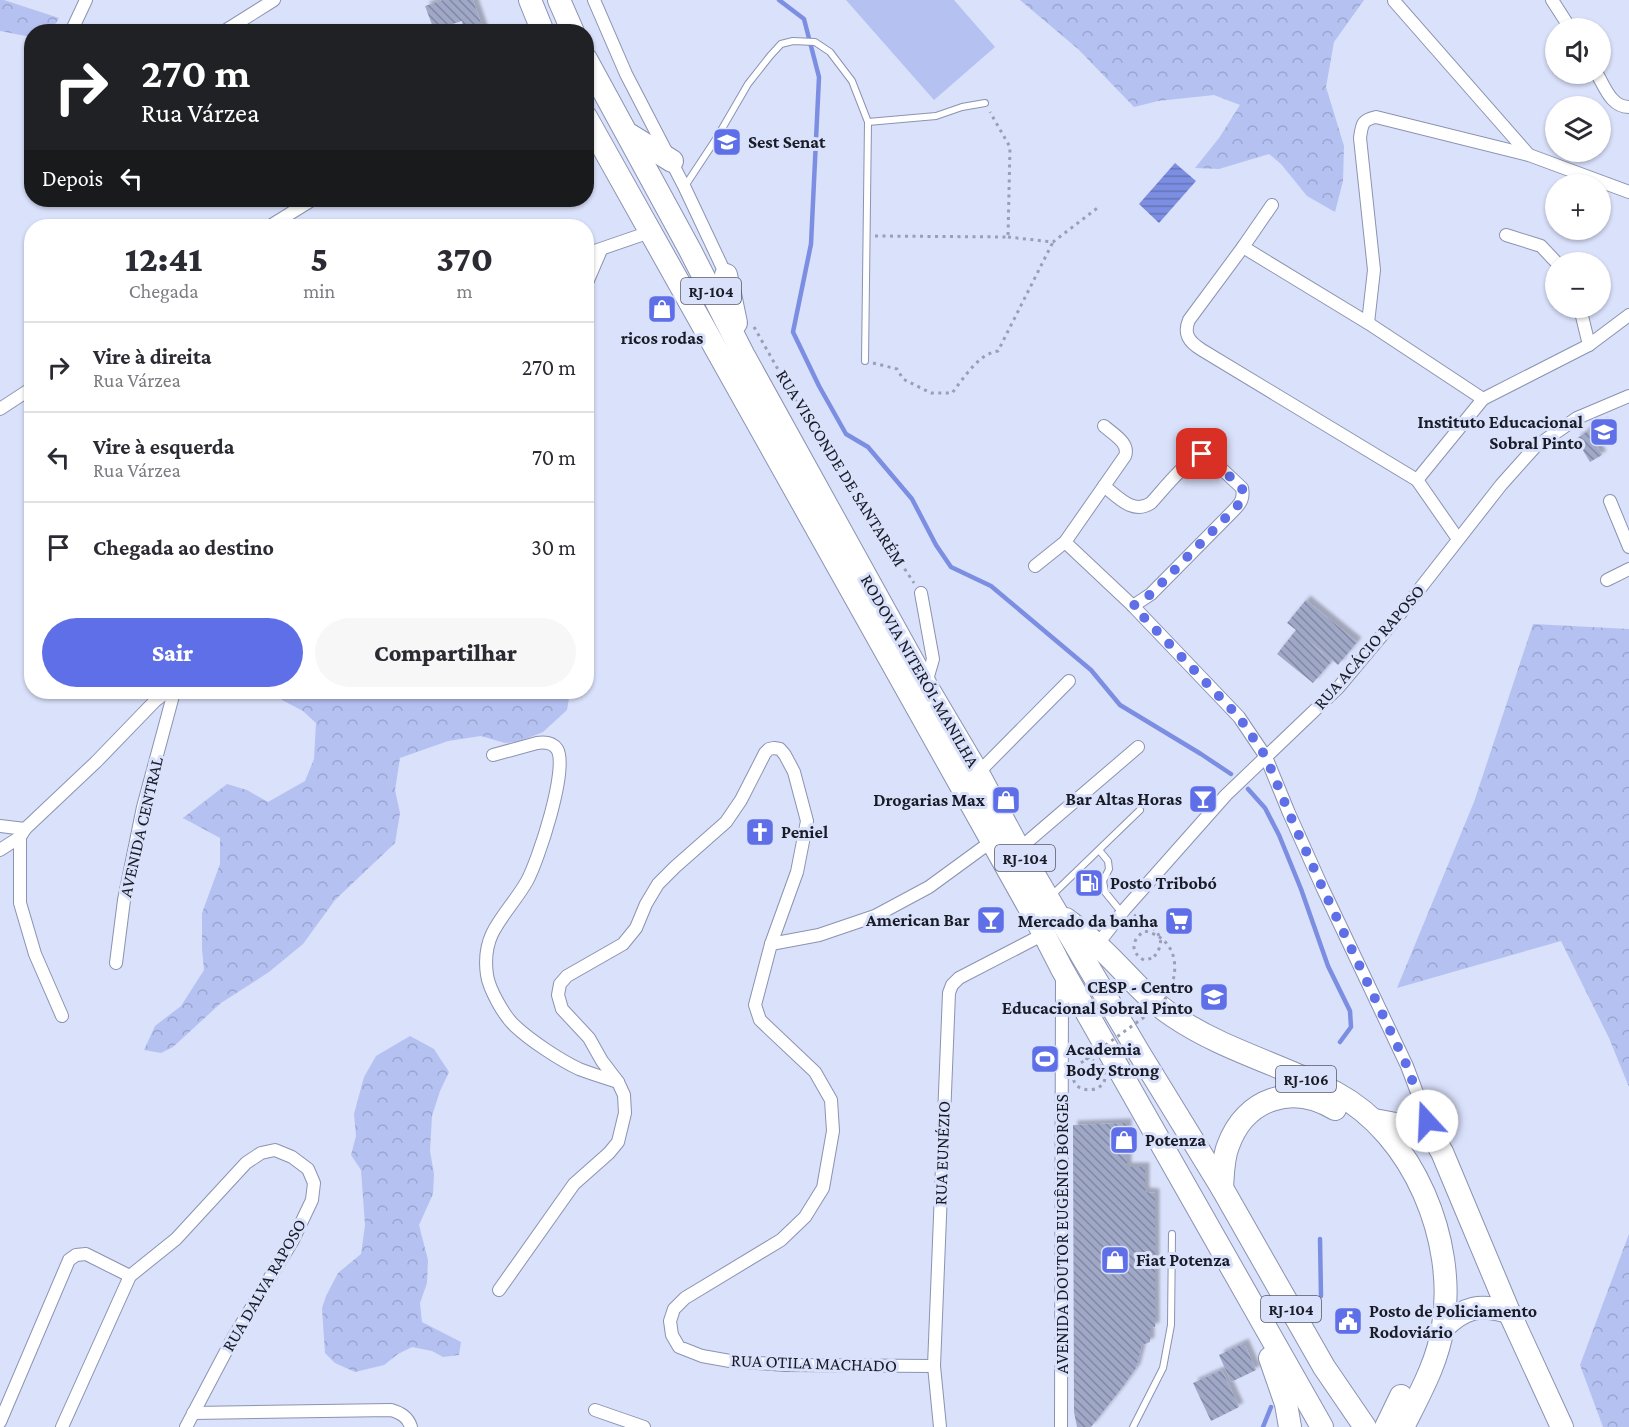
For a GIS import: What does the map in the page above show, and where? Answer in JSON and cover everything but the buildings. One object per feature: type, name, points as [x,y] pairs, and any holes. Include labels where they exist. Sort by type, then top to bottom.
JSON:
[{"type":"highway","points":[[530,0],[540,24]]},
{"type":"highway","points":[[559,0],[570,24]]},
{"type":"highway","name":"RODOVIA NITERÓI-MANILHA","points":[[594,73],[690,250],[743,354],[1019,849],[1222,1188],[1324,1367],[1365,1427]]},
{"type":"highway","name":"RODOVIA NITERÓI-MANILHA","points":[[594,131],[1062,969],[1322,1427]]},
{"type":"highway","points":[[628,134],[672,161]]},
{"type":"highway","points":[[726,275],[743,354]]},
{"type":"highway","name":"RJ-106","points":[[1051,904],[1098,945],[1135,983],[1171,1015],[1209,1038],[1338,1094],[1374,1120],[1406,1160],[1421,1187],[1435,1222],[1447,1286],[1443,1328],[1420,1375],[1386,1427]]},
{"type":"highway","name":"RJ-106","points":[[1222,1188],[1227,1148],[1234,1132],[1249,1113],[1270,1100],[1288,1096],[1306,1097],[1324,1102],[1364,1127],[1381,1141],[1395,1160],[1410,1191],[1429,1251],[1432,1280],[1432,1306],[1420,1375],[1403,1427]]},
{"type":"highway","points":[[1374,1120],[1422,1132],[1434,1139],[1442,1152],[1509,1312],[1562,1427]]},
{"type":"highway","points":[[1251,1303],[1286,1404],[1290,1427]]},
{"type":"highway","points":[[1443,1328],[1464,1311],[1478,1308],[1509,1312]]},
{"type":"street","points":[[75,24],[86,0]]},
{"type":"street","points":[[236,24],[274,0]]},
{"type":"street","points":[[594,0],[626,74],[672,161],[726,275]]},
{"type":"street","points":[[1552,0],[1564,18]]},
{"type":"street","points":[[1394,1],[1529,155]]},
{"type":"street","points":[[1603,84],[1616,103],[1623,107],[1629,106]]},
{"type":"street","points":[[1368,324],[1374,270],[1360,138],[1362,124],[1367,119],[1376,117],[1529,155],[1629,192]]},
{"type":"street","points":[[1272,205],[1189,320],[1186,327],[1187,336],[1202,350],[1417,480],[1458,539]]},
{"type":"street","points":[[281,219],[301,207]]},
{"type":"street","points":[[594,252],[650,232]]},
{"type":"street","points":[[1506,235],[1541,246],[1547,252]]},
{"type":"street","points":[[1243,246],[1483,399]]},
{"type":"street","points":[[594,266],[601,250]]},
{"type":"street","points":[[1417,480],[1483,399],[1589,345],[1629,315]]},
{"type":"street","points":[[1582,318],[1589,345]]},
{"type":"street","points":[[0,409],[24,393]]},
{"type":"street","name":"RUA ACÁCIO RAPOSO","points":[[1098,945],[1124,911],[1226,795],[1338,688],[1404,609],[1501,485],[1535,447],[1577,418],[1629,396]]},
{"type":"street","points":[[1035,566],[1065,542],[1125,456],[1127,450],[1125,445],[1104,426]]},
{"type":"street","points":[[1104,486],[1126,503],[1136,508],[1144,508],[1189,462],[1202,454],[1211,459],[1242,488],[1242,501],[1234,510],[1160,586],[1133,606]]},
{"type":"street","points":[[1610,501],[1629,547]]},
{"type":"street","points":[[1065,542],[1133,606],[1239,717],[1266,757],[1323,889],[1407,1066],[1434,1139]]},
{"type":"street","points":[[1607,580],[1629,569]]},
{"type":"street","points":[[921,593],[933,659],[926,684]]},
{"type":"street","points":[[978,773],[1069,681]]},
{"type":"street","points":[[0,850],[22,833],[96,762],[157,699]]},
{"type":"street","name":"AVENIDA CENTRAL","points":[[116,963],[126,888],[172,699]]},
{"type":"street","points":[[493,755],[544,742],[557,749],[560,758],[552,809],[541,844],[528,879],[492,934],[486,953],[487,976],[497,1001],[513,1025],[541,1046],[578,1068],[618,1082]]},
{"type":"street","points":[[1019,849],[1138,747]]},
{"type":"street","name":"RUA OTILA MACHADO","points":[[499,1290],[574,1184],[618,1142],[625,1113],[624,1095],[618,1082],[602,1061],[589,1038],[562,1009],[558,995],[560,984],[567,976],[623,944],[636,928],[658,884],[726,822],[741,800],[765,753],[774,748],[785,755],[794,772],[807,822],[797,872],[771,944],[755,1005],[760,1020],[815,1072],[831,1100],[834,1131],[823,1188],[805,1217],[781,1240],[685,1298],[674,1309],[670,1321],[672,1335],[679,1347],[702,1356],[730,1361],[785,1365],[934,1366]]},
{"type":"street","points":[[0,826],[22,833]]},
{"type":"street","points":[[22,833],[20,903],[35,954],[62,1016]]},
{"type":"street","points":[[771,944],[819,935],[875,916],[929,886],[992,841]]},
{"type":"street","name":"RUA EUNÉZIO","points":[[940,1427],[934,1366],[949,993],[952,985],[959,978],[1044,934]]},
{"type":"street","name":"AVENIDA DOUTOR EUGÊNIO BORGES","points":[[1061,1427],[1062,969]]},
{"type":"street","name":"RUA DALVA RAPOSO","points":[[62,1427],[130,1276],[176,1239],[246,1163],[261,1153],[275,1150],[292,1157],[308,1169],[314,1184],[312,1200],[293,1240],[233,1338],[186,1427]]},
{"type":"street","points":[[0,1422],[69,1260],[76,1255],[86,1254],[130,1276]]},
{"type":"street","points":[[193,1413],[391,1410],[409,1420],[411,1427]]},
{"type":"street","points":[[595,1410],[644,1427]]},
{"type":"lane","points":[[684,186],[716,139],[748,84],[782,44],[793,41],[815,42],[830,52],[852,81],[868,122],[865,361]]},
{"type":"lane","points":[[868,122],[936,116],[962,107],[985,103]]},
{"type":"lane","points":[[1051,904],[1099,850],[1140,810]]},
{"type":"lane","points":[[1099,850],[1108,861],[1109,869],[1103,880],[1105,892],[1124,911]]},
{"type":"lane","points":[[1133,1427],[1163,1368],[1171,1325],[1172,1234]]},
{"type":"path","points":[[985,103],[1010,147],[1008,237]]},
{"type":"path","points":[[865,361],[897,369],[903,379],[931,393],[951,393],[977,362],[989,352],[998,351],[1053,242],[1100,206]]},
{"type":"path","points":[[867,236],[1008,237],[1053,242]]},
{"type":"path","name":"RUA VISCONDE DE SANTARÉM","points":[[752,322],[813,431],[921,593]]},
{"type":"path","points":[[1062,1031],[1082,1057],[1100,1065],[1105,1073],[1098,1089],[1092,1091],[1079,1087],[1076,1083],[1074,1076],[1078,1065],[1161,1005],[1168,997],[1175,977],[1175,963],[1170,950],[1162,939],[1154,934],[1145,931],[1135,941],[1135,952],[1138,957],[1144,960],[1153,958],[1161,947],[1161,941],[1158,931],[1124,911]]},
{"type":"shaded area","name":"Instituto Educacional Sobral Pinto","points":[[1608,416],[1619,438],[1600,448],[1588,427]]},
{"type":"green space","points":[[0,0],[59,18],[55,24],[24,24],[24,36],[0,31]]},
{"type":"green space","points":[[846,0],[954,0],[995,47],[934,100]]},
{"type":"green space","points":[[1020,0],[1364,0],[1334,42],[1326,87],[1344,146],[1343,181],[1335,212],[1307,196],[1281,164],[1269,154],[1219,169],[1195,168],[1219,138],[1240,105],[1214,95],[1158,101],[1134,107],[1078,49]]},
{"type":"green space","points":[[1533,624],[1629,629],[1629,1087],[1609,1038],[1561,941],[1397,988],[1474,802]]},
{"type":"green space","points":[[569,699],[567,710],[543,732],[518,742],[505,743],[481,736],[448,741],[400,758],[395,790],[400,813],[395,843],[335,900],[303,944],[269,972],[221,1003],[173,1047],[161,1053],[144,1050],[155,1026],[181,1006],[204,970],[202,913],[220,864],[220,838],[183,818],[227,784],[247,790],[268,802],[305,781],[314,759],[316,723],[303,711],[282,700]]},
{"type":"green space","points":[[410,1036],[434,1049],[449,1072],[432,1116],[430,1151],[434,1174],[433,1194],[419,1225],[428,1260],[427,1283],[420,1303],[422,1322],[461,1342],[459,1355],[443,1357],[432,1351],[412,1347],[384,1365],[355,1372],[335,1363],[325,1353],[322,1308],[338,1273],[361,1254],[365,1225],[361,1170],[351,1155],[356,1136],[354,1114],[364,1077],[376,1056]]},
{"type":"green space","points":[[1629,1234],[1629,1427],[1603,1427],[1580,1365]]},
{"type":"water","points":[[1175,163],[1196,181],[1159,223],[1139,204]]},
{"type":"waterway","points":[[779,0],[804,19],[819,77],[811,244],[793,332],[819,386],[846,434],[868,447],[912,499],[936,545],[951,567],[991,586],[1091,670],[1120,705],[1231,774]]},
{"type":"waterway","points":[[1248,789],[1265,808],[1279,835],[1328,966],[1350,1011],[1351,1027],[1340,1042]]},
{"type":"waterway","points":[[1320,1239],[1321,1296]]},
{"type":"waterway","points":[[1263,1427],[1271,1407]]},
{"type":"place","name":"Sest Senat","points":[[727,142]]},
{"type":"place","name":"ricos rodas","points":[[662,309]]},
{"type":"place","name":"Instituto Educacional Sobral Pinto","points":[[1604,432]]},
{"type":"place","name":"Bar Altas Horas","points":[[1203,799]]},
{"type":"place","name":"Drogarias Max","points":[[1006,800]]},
{"type":"place","name":"Peniel","points":[[760,832]]},
{"type":"place","name":"Posto Tribobó","points":[[1089,883]]},
{"type":"place","name":"American Bar","points":[[991,920]]},
{"type":"place","name":"Mercado da banha","points":[[1179,921]]},
{"type":"place","name":"CESP - Centro Educacional Sobral Pinto","points":[[1214,997]]},
{"type":"place","name":"Academia Body Strong","points":[[1045,1059]]},
{"type":"place","name":"Potenza","points":[[1124,1140]]},
{"type":"place","name":"Fiat Potenza","points":[[1115,1260]]},
{"type":"place","name":"Posto de Policiamento Rodoviário","points":[[1348,1321]]},
{"type":"route","points":[[1202,454],[1211,459],[1242,488],[1242,501],[1151,594],[1133,606],[1239,717],[1266,757],[1323,889],[1407,1066],[1427,1121]]}]
